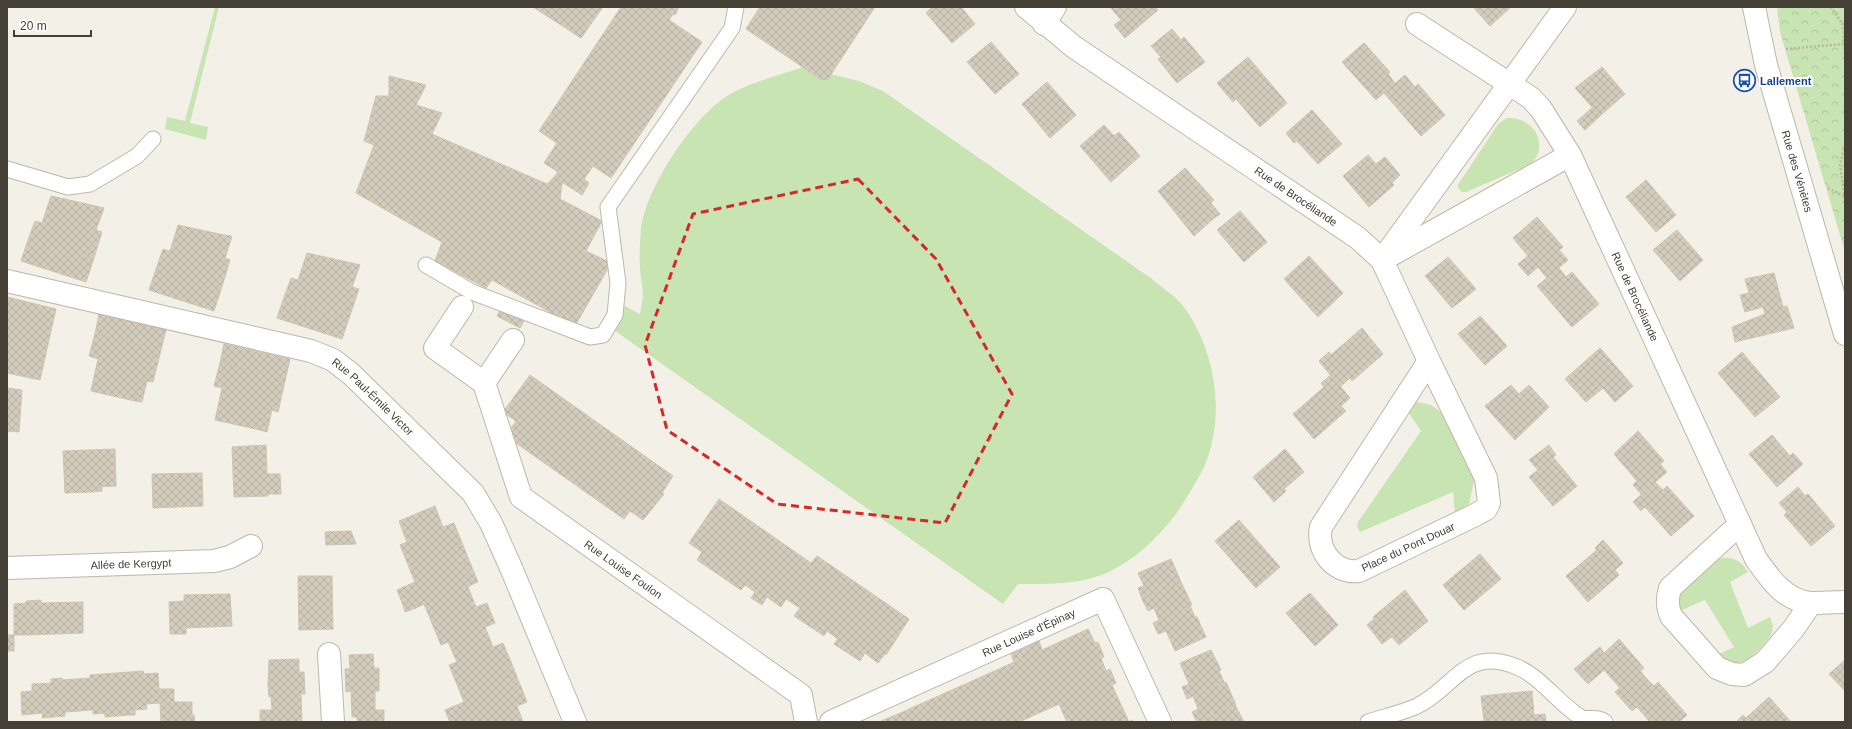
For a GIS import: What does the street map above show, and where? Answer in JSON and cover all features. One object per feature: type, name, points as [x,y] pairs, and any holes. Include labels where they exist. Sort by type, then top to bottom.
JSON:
[{"type":"street","name":"Rue de Brocéliande","points":[[1026,7],[1050,16],[1074,48],[1358,238],[1382,260]]},
{"type":"street","points":[[1382,260],[1511,84],[1565,7]]},
{"type":"street","name":"Rue des Vénètes","points":[[1754,7],[1762,51],[1845,334]]},
{"type":"street","name":"Rue de Brocéliande","points":[[1417,24],[1511,84],[1531,98],[1541,109],[1570,155],[1756,559],[1770,580],[1785,593],[1797,599],[1816,602],[1845,602]]},
{"type":"street","points":[[1382,260],[1570,155]]},
{"type":"street","name":"Place du Pont Douar","points":[[1382,260],[1486,478],[1489,503],[1486,509],[1475,516],[1359,571],[1346,571],[1337,566],[1327,556],[1320,544],[1319,536],[1321,526],[1429,360]]},
{"type":"street","name":"Rue Paul-Émile Victor","points":[[7,281],[311,351],[333,360],[351,374],[473,493],[490,522],[512,570],[575,722]]},
{"type":"street","points":[[462,308],[435,348],[484,383],[513,340]]},
{"type":"street","name":"Rue Louise Foulon","points":[[484,383],[522,497],[801,695],[806,722]]},
{"type":"street","points":[[1740,524],[1670,588],[1668,597],[1668,607],[1671,616],[1717,668],[1732,674],[1744,674],[1765,662],[1816,602],[1845,588]]},
{"type":"street","name":"Allée de Kergypt","points":[[7,568],[214,561],[230,557],[251,546]]},
{"type":"street","name":"Rue Louise d'Épinay","points":[[831,722],[1103,599],[1160,722]]},
{"type":"street","points":[[329,654],[333,722]]},
{"type":"lane","points":[[426,265],[472,292],[590,337],[603,335],[615,316],[618,283],[608,208],[732,28],[736,7]]},
{"type":"lane","points":[[7,169],[68,187],[90,184],[137,156],[153,139]]},
{"type":"lane","points":[[1368,722],[1417,706],[1434,695],[1465,668],[1483,662],[1501,662],[1519,667],[1572,712],[1582,718],[1601,719],[1605,722]]},
{"type":"path","points":[[1831,7],[1844,24],[1845,53]]},
{"type":"path","points":[[1762,51],[1844,44]]},
{"type":"path","points":[[1845,145],[1840,165],[1845,198]]},
{"type":"highlighted area","points":[[858,179],[936,259],[1012,394],[945,523],[777,504],[667,430],[645,345],[693,214]]},
{"type":"green space","points":[[215,7],[219,7],[190,123],[208,127],[206,140],[165,129],[167,117],[185,121]]},
{"type":"green space","points":[[1777,7],[1845,7],[1845,252],[1780,32]]},
{"type":"green space","points":[[803,67],[822,80],[828,79],[830,74],[859,81],[883,91],[1152,279],[1184,307],[1195,324],[1204,344],[1210,364],[1216,406],[1215,427],[1211,448],[1201,473],[1176,514],[1150,544],[1126,562],[1106,573],[1082,580],[1057,583],[1018,584],[1003,604],[611,328],[623,305],[640,314],[643,293],[640,273],[640,248],[641,230],[645,213],[652,193],[662,173],[689,132],[704,115],[720,101],[734,92],[759,81]]},
{"type":"green space","points":[[1507,118],[1516,119],[1531,126],[1539,140],[1537,156],[1531,164],[1466,192],[1462,192],[1458,188],[1458,185],[1498,124]]},
{"type":"green space","points":[[1417,402],[1431,405],[1445,415],[1474,474],[1469,504],[1455,513],[1453,492],[1360,532],[1357,527],[1358,522],[1421,431],[1407,410]]},
{"type":"green space","points":[[1721,558],[1737,560],[1748,572],[1730,582],[1748,628],[1770,617],[1773,630],[1770,637],[1755,653],[1743,661],[1732,664],[1715,656],[1734,647],[1705,600],[1682,610],[1679,602],[1680,595],[1687,586]]},
{"type":"building","points":[[533,7],[603,7],[581,38]]},
{"type":"building","points":[[621,7],[679,7],[675,15],[673,14],[669,20],[702,42],[611,178],[593,166],[584,179],[589,183],[582,195],[554,177],[558,172],[544,163],[557,143],[539,131]]},
{"type":"building","points":[[760,7],[875,7],[828,79],[822,80],[746,29]]},
{"type":"building","points":[[932,7],[961,7],[975,24],[952,43],[926,13]]},
{"type":"building","points":[[1110,7],[1155,7],[1158,10],[1125,38],[1114,25],[1121,20]]},
{"type":"building","points":[[1473,7],[1511,7],[1490,26]]},
{"type":"building","points":[[1172,29],[1181,40],[1184,37],[1205,62],[1177,83],[1158,59],[1161,57],[1151,46]]},
{"type":"building","points":[[991,42],[1019,74],[995,94],[967,62]]},
{"type":"building","points":[[1364,43],[1390,72],[1388,74],[1395,83],[1376,100],[1342,62]]},
{"type":"building","points":[[1248,57],[1287,103],[1260,127],[1236,99],[1233,102],[1217,83]]},
{"type":"building","points":[[1602,67],[1625,94],[1600,116],[1575,88]]},
{"type":"building","points":[[1405,75],[1415,87],[1418,84],[1445,115],[1421,136],[1384,93]]},
{"type":"building","points":[[389,76],[426,85],[416,105],[442,113],[432,134],[547,184],[554,177],[562,183],[560,199],[602,221],[586,251],[611,263],[575,326],[492,280],[486,288],[435,261],[442,242],[356,193],[374,145],[364,141],[376,96],[389,96]]},
{"type":"building","points":[[1047,82],[1076,115],[1050,138],[1022,104]]},
{"type":"building","points":[[1592,108],[1600,116],[1585,130],[1577,121]]},
{"type":"building","points":[[1312,110],[1342,144],[1318,164],[1297,141],[1294,143],[1286,133]]},
{"type":"building","points":[[1104,125],[1114,136],[1119,132],[1140,156],[1111,182],[1080,146]]},
{"type":"building","points":[[1368,155],[1376,164],[1385,157],[1400,175],[1392,183],[1394,185],[1369,207],[1343,176]]},
{"type":"building","points":[[1185,168],[1214,200],[1204,209],[1213,219],[1194,236],[1158,191]]},
{"type":"building","points":[[1646,180],[1676,215],[1656,232],[1626,197]]},
{"type":"building","points":[[51,196],[96,206],[90,227],[96,230],[86,262],[27,243],[35,221],[42,223]]},
{"type":"building","points":[[1211,203],[1220,214],[1213,219],[1204,209]]},
{"type":"building","points":[[96,206],[104,208],[96,230],[90,227]]},
{"type":"building","points":[[1240,211],[1267,242],[1244,262],[1217,230]]},
{"type":"building","points":[[1537,217],[1563,247],[1559,250],[1568,260],[1547,278],[1538,267],[1528,276],[1518,264],[1528,256],[1513,238]]},
{"type":"building","points":[[178,225],[224,235],[218,256],[225,258],[214,291],[155,272],[163,249],[170,251]]},
{"type":"building","points":[[96,230],[102,232],[92,264],[86,262]]},
{"type":"building","points":[[1677,230],[1703,260],[1680,281],[1653,250]]},
{"type":"building","points":[[224,235],[232,236],[225,258],[218,256]]},
{"type":"building","points":[[27,243],[92,264],[86,282],[21,261]]},
{"type":"building","points":[[307,253],[352,263],[346,284],[352,287],[342,319],[283,300],[291,278],[298,280]]},
{"type":"building","points":[[1309,256],[1343,293],[1318,317],[1284,279]]},
{"type":"building","points":[[1448,257],[1476,289],[1452,308],[1425,276]]},
{"type":"building","points":[[225,258],[230,260],[220,293],[214,291]]},
{"type":"building","points":[[352,263],[360,265],[352,287],[346,284]]},
{"type":"building","points":[[1559,268],[1566,277],[1572,272],[1599,304],[1572,327],[1537,286]]},
{"type":"building","points":[[155,272],[220,293],[214,311],[149,290]]},
{"type":"building","points":[[1774,273],[1783,307],[1787,306],[1794,328],[1735,342],[1732,327],[1765,314],[1763,307],[1745,312],[1740,295],[1749,293],[1745,279]]},
{"type":"building","points":[[352,287],[359,289],[348,321],[342,319]]},
{"type":"building","points":[[7,297],[56,309],[40,380],[7,373]]},
{"type":"building","points":[[283,300],[348,321],[342,339],[277,318]]},
{"type":"building","points":[[503,305],[526,317],[520,328],[497,316]]},
{"type":"building","points":[[99,314],[166,330],[153,382],[147,381],[155,348],[95,334]]},
{"type":"building","points":[[1480,316],[1507,346],[1485,365],[1458,334]]},
{"type":"building","points":[[1362,328],[1383,354],[1352,381],[1350,378],[1340,387],[1319,361],[1329,352],[1331,355]]},
{"type":"building","points":[[95,334],[155,348],[147,381],[140,379],[135,401],[91,391],[98,359],[89,356]]},
{"type":"building","points":[[224,344],[290,359],[278,412],[272,410],[280,377],[220,363]]},
{"type":"building","points":[[1600,348],[1633,386],[1615,402],[1603,388],[1586,402],[1565,379]]},
{"type":"building","points":[[1742,352],[1780,397],[1755,417],[1718,373]]},
{"type":"building","points":[[220,363],[280,377],[272,410],[265,409],[260,430],[215,420],[222,388],[214,386]]},
{"type":"building","points":[[530,375],[673,476],[662,493],[664,494],[643,520],[630,511],[624,519],[506,436],[516,421],[503,412]]},
{"type":"building","points":[[1331,375],[1350,398],[1341,406],[1346,411],[1314,439],[1293,414],[1324,387],[1321,383]]},
{"type":"building","points":[[140,379],[147,381],[142,402],[135,401]]},
{"type":"building","points":[[1511,385],[1519,394],[1529,385],[1549,407],[1515,440],[1485,406]]},
{"type":"building","points":[[7,388],[22,390],[19,432],[7,431]]},
{"type":"building","points":[[265,409],[272,410],[267,432],[260,430]]},
{"type":"building","points":[[1638,431],[1664,461],[1660,464],[1667,472],[1641,494],[1633,485],[1637,481],[1614,454]]},
{"type":"building","points":[[1772,435],[1790,456],[1793,453],[1803,464],[1777,487],[1749,454]]},
{"type":"building","points":[[266,445],[267,474],[280,474],[281,494],[234,497],[232,447]]},
{"type":"building","points":[[1549,445],[1556,455],[1553,457],[1577,486],[1553,506],[1529,477],[1538,470],[1529,460]]},
{"type":"building","points":[[115,449],[116,486],[92,487],[92,492],[65,493],[63,451]]},
{"type":"building","points":[[1285,449],[1304,472],[1284,489],[1286,491],[1274,502],[1253,477]]},
{"type":"building","points":[[202,473],[203,506],[153,508],[152,474]]},
{"type":"building","points":[[1655,482],[1663,490],[1667,486],[1694,516],[1671,536],[1645,507],[1641,511],[1633,502]]},
{"type":"building","points":[[92,487],[102,487],[102,491],[92,492]]},
{"type":"building","points":[[1798,487],[1805,496],[1808,494],[1835,526],[1811,546],[1784,515],[1787,512],[1779,503]]},
{"type":"building","points":[[719,499],[811,563],[817,556],[909,619],[886,655],[885,654],[878,663],[865,653],[860,661],[834,644],[838,639],[827,631],[824,636],[794,616],[800,608],[786,599],[781,607],[767,597],[762,605],[751,598],[755,592],[745,585],[741,590],[697,560],[702,552],[689,543]]},
{"type":"building","points":[[435,506],[443,527],[454,523],[462,543],[457,545],[473,584],[468,587],[476,607],[487,603],[495,623],[485,627],[493,647],[503,643],[511,662],[506,665],[522,704],[517,706],[523,722],[450,722],[445,710],[464,702],[449,665],[457,662],[448,642],[441,645],[424,604],[416,608],[413,601],[403,605],[397,590],[415,582],[400,545],[407,542],[399,521]]},
{"type":"building","points":[[1239,520],[1280,567],[1256,588],[1215,541]]},
{"type":"building","points":[[351,531],[356,544],[326,545],[325,532]]},
{"type":"building","points":[[1603,540],[1623,563],[1615,570],[1619,575],[1588,602],[1566,576],[1597,550],[1595,548]]},
{"type":"building","points":[[462,543],[478,582],[473,584],[457,545]]},
{"type":"building","points":[[1480,554],[1501,579],[1464,610],[1443,585]]},
{"type":"building","points":[[1171,559],[1181,582],[1142,599],[1138,588],[1144,586],[1138,573]]},
{"type":"building","points":[[298,576],[332,576],[333,629],[299,630]]},
{"type":"building","points":[[1181,582],[1192,605],[1159,620],[1154,608],[1148,611],[1142,599]]},
{"type":"building","points":[[1405,590],[1428,621],[1399,645],[1392,637],[1390,638],[1373,617]]},
{"type":"building","points":[[1310,593],[1338,625],[1315,646],[1286,613]]},
{"type":"building","points":[[230,594],[232,626],[186,628],[186,634],[170,634],[169,602],[184,601],[184,595]]},
{"type":"building","points":[[41,600],[41,603],[83,602],[83,633],[27,635],[26,601]]},
{"type":"building","points":[[413,601],[416,608],[405,612],[403,605]]},
{"type":"building","points":[[26,603],[27,635],[14,635],[14,604]]},
{"type":"building","points":[[1190,606],[1206,637],[1175,651],[1166,631],[1158,634],[1153,623]]},
{"type":"building","points":[[1374,619],[1390,638],[1382,644],[1367,625]]},
{"type":"building","points":[[1088,629],[1095,643],[1098,642],[1104,657],[1101,658],[1106,671],[1110,669],[1116,683],[1112,685],[1129,722],[1067,722],[1059,704],[1019,722],[944,722],[934,698],[1028,656],[1025,648],[1039,641],[1042,650]]},
{"type":"building","points":[[7,635],[14,635],[14,651],[7,651]]},
{"type":"building","points":[[1619,639],[1644,668],[1640,671],[1647,679],[1623,701],[1615,692],[1620,688],[1604,670],[1588,684],[1574,669],[1595,651],[1600,657]]},
{"type":"building","points":[[1600,647],[1604,653],[1600,657],[1595,651]]},
{"type":"building","points":[[1025,648],[1028,656],[1014,662],[1011,654]]},
{"type":"building","points":[[1211,650],[1221,670],[1219,671],[1224,682],[1187,699],[1182,687],[1189,684],[1180,663]]},
{"type":"building","points":[[373,654],[374,668],[379,668],[379,691],[375,691],[375,710],[384,710],[384,722],[357,722],[357,717],[352,717],[351,691],[346,692],[345,669],[350,669],[349,655]]},
{"type":"building","points":[[299,659],[299,672],[304,672],[305,694],[301,694],[302,722],[260,722],[260,710],[272,710],[271,696],[269,697],[268,685],[269,660]]},
{"type":"building","points":[[1845,660],[1845,691],[1829,674]]},
{"type":"building","points":[[511,662],[527,702],[522,704],[506,665]]},
{"type":"building","points":[[143,671],[144,674],[158,673],[159,689],[174,689],[174,702],[192,702],[192,715],[194,715],[195,722],[161,722],[160,703],[146,704],[147,709],[135,710],[135,715],[105,717],[105,713],[93,714],[93,710],[65,712],[65,716],[42,718],[43,713],[22,715],[21,692],[32,691],[32,684],[51,683],[51,679],[62,678],[63,680],[90,678],[90,675]]},
{"type":"building","points":[[1647,679],[1654,686],[1658,682],[1687,715],[1679,722],[1650,722],[1637,707],[1632,711],[1623,701]]},
{"type":"building","points":[[1226,682],[1236,705],[1197,722],[1192,712],[1198,709],[1193,696]]},
{"type":"building","points":[[1532,691],[1534,715],[1545,714],[1546,722],[1474,722],[1484,721],[1481,696]]},
{"type":"building","points":[[1769,697],[1791,722],[1736,722],[1743,715],[1746,718]]},
{"type":"building","points":[[934,698],[944,722],[915,722],[909,709]]},
{"type":"building","points":[[1235,705],[1244,722],[1198,722]]},
{"type":"building","points":[[909,709],[915,722],[879,722],[905,711]]},
{"type":"place","name":"Lallement","points":[[1745,81]]}]
